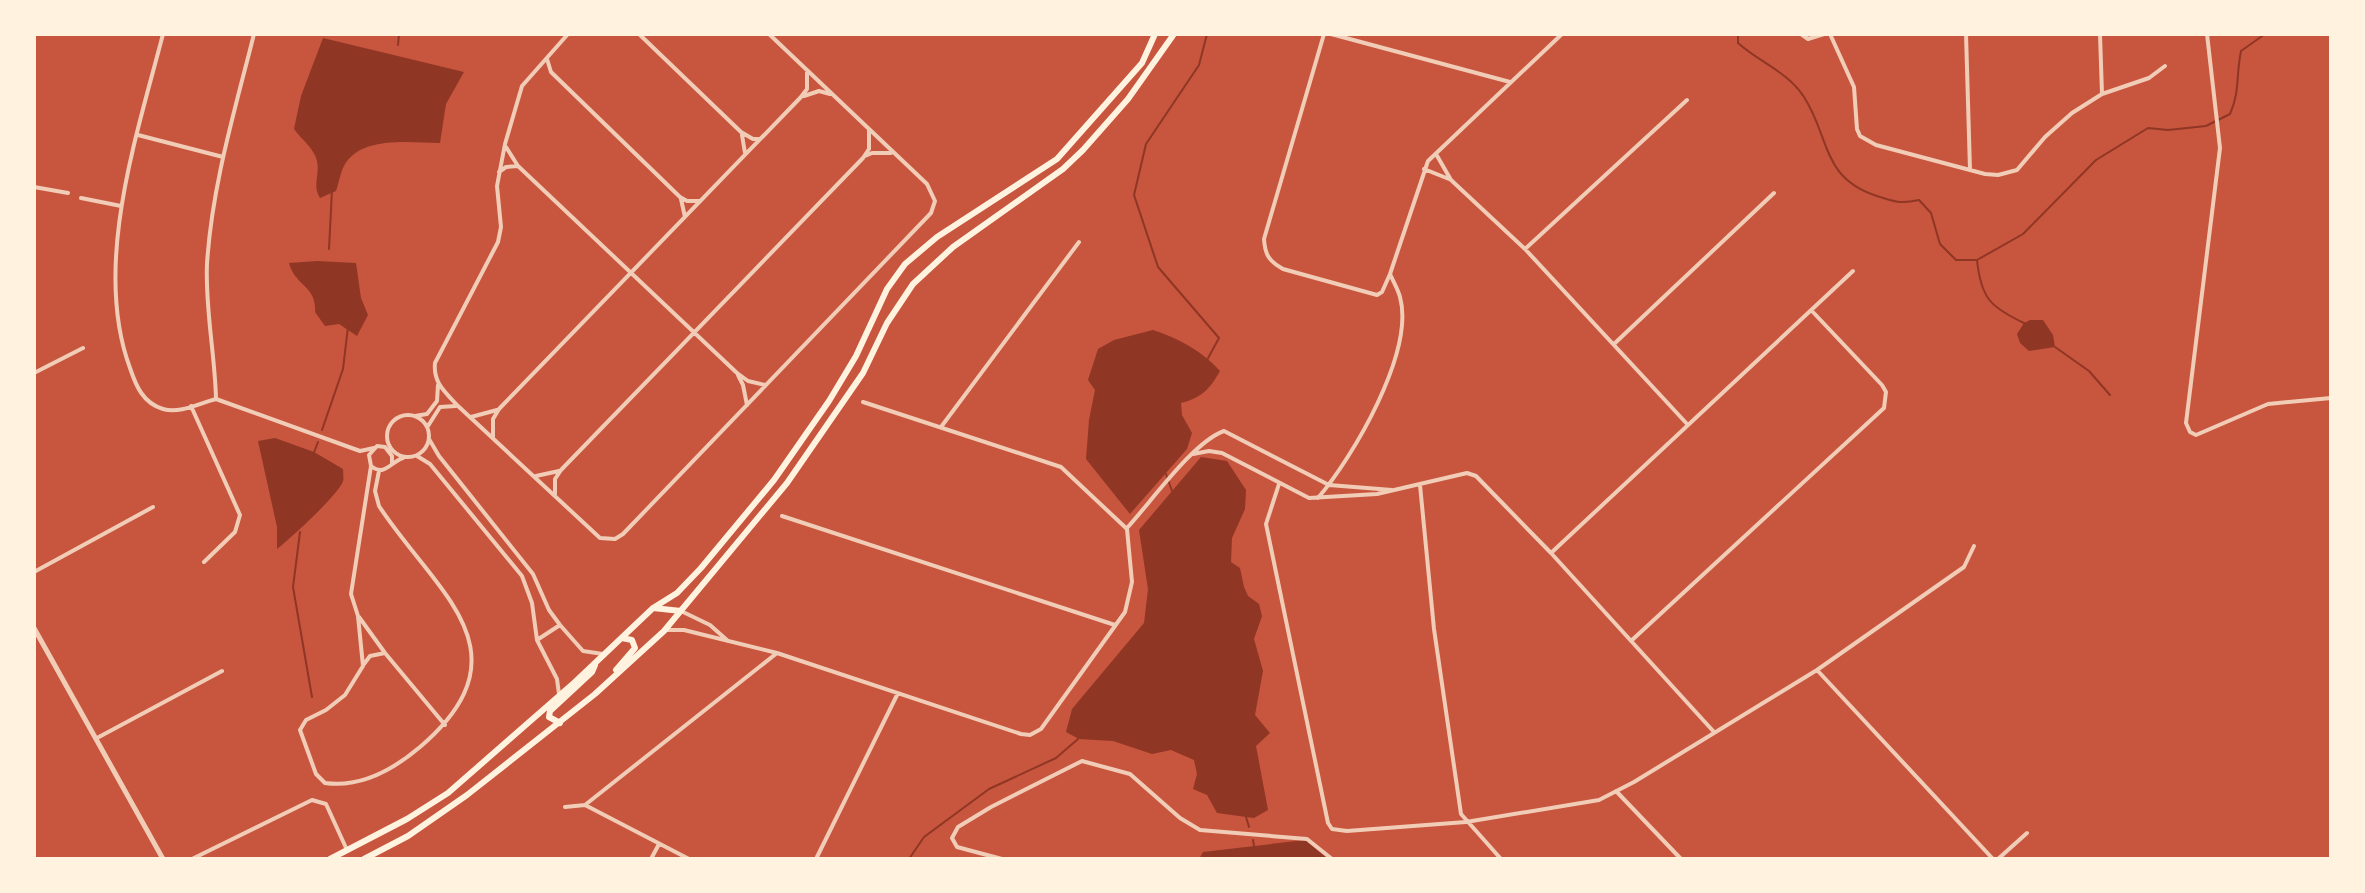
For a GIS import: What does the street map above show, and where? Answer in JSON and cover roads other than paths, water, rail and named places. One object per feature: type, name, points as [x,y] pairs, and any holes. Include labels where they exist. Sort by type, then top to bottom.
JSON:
[{"type":"main road","points":[[330,859],[407,819],[448,793],[653,608],[677,593],[774,480],[836,390],[856,356],[887,289],[905,264],[937,237],[1057,159],[1142,63],[1155,34]]},
{"type":"main road","points":[[364,859],[440,816],[560,723],[664,631],[787,483],[863,373],[887,323],[913,284],[953,247],[1073,160],[1111,119],[1174,34]]},
{"type":"main road","points":[[653,608],[681,611]]},
{"type":"main road","points":[[612,677],[635,648],[632,640],[621,638]]},
{"type":"main road","points":[[560,723],[549,717],[550,711],[592,672],[596,662]]},
{"type":"street","points":[[163,34],[133,149],[117,243],[116,307],[123,351],[136,385],[150,403],[167,410],[216,399],[360,451],[379,471],[386,470],[404,457],[417,456],[430,464],[522,576],[532,603],[537,640],[557,679],[559,695]]},
{"type":"street","points":[[216,399],[207,262],[216,183],[254,34]]},
{"type":"street","points":[[363,666],[358,616],[351,594],[369,455],[387,434],[394,420],[401,416],[427,414],[437,401],[435,363],[498,242],[501,227],[497,186],[499,172],[522,86],[568,34]]},
{"type":"street","points":[[639,34],[741,132],[753,139],[760,139]]},
{"type":"street","points":[[438,385],[600,538],[608,540],[623,534],[931,213],[935,201],[927,184],[769,34]]},
{"type":"street","points":[[1324,34],[1264,239],[1265,253],[1272,263],[1283,269],[1370,295],[1382,292],[1390,274],[1424,169],[1562,34]]},
{"type":"street","points":[[1331,34],[1511,82]]},
{"type":"street","points":[[1801,34],[1808,39],[1824,34]]},
{"type":"street","points":[[1830,34],[1854,87],[1860,136],[1876,145],[1998,175],[2017,170],[2058,124],[2102,94],[2149,78],[2165,66]]},
{"type":"street","points":[[1966,34],[1970,170]]},
{"type":"street","points":[[2100,34],[2102,94]]},
{"type":"street","points":[[2207,34],[2220,148],[2186,423],[2190,432],[2196,435],[2268,404],[2331,398]]},
{"type":"street","points":[[547,57],[551,72],[680,197],[687,201],[700,201]]},
{"type":"street","points":[[493,438],[493,419],[499,409],[801,97],[807,89],[807,70]]},
{"type":"street","points":[[534,71],[551,72]]},
{"type":"street","points":[[801,97],[819,91],[832,94]]},
{"type":"street","points":[[1525,249],[1687,100]]},
{"type":"street","points":[[555,496],[555,479],[561,470],[863,158],[869,149],[869,130]]},
{"type":"street","points":[[741,132],[745,139],[745,155]]},
{"type":"street","points":[[138,135],[223,157]]},
{"type":"street","points":[[505,144],[518,166],[737,373],[748,381],[766,385]]},
{"type":"street","points":[[863,158],[872,153],[894,153]]},
{"type":"street","points":[[1436,154],[1451,180],[1525,249],[1688,425]]},
{"type":"street","points":[[499,172],[506,167],[518,166]]},
{"type":"street","points":[[1424,169],[1451,180]]},
{"type":"street","points":[[34,187],[68,193]]},
{"type":"street","points":[[1614,344],[1774,193]]},
{"type":"street","points":[[680,197],[685,217]]},
{"type":"street","points":[[81,198],[121,206]]},
{"type":"street","points":[[941,427],[1079,242]]},
{"type":"street","points":[[1551,553],[1853,271]]},
{"type":"street","points":[[1318,498],[1370,417],[1395,363],[1401,333],[1401,299],[1390,274]]},
{"type":"street","points":[[1631,641],[1884,408],[1886,392],[1882,385],[1811,310]]},
{"type":"street","points":[[34,373],[83,348]]},
{"type":"street","points":[[737,373],[747,405]]},
{"type":"street","points":[[664,631],[684,630],[777,653],[1021,734],[1036,732],[1125,612],[1132,582],[1127,529],[1061,467],[863,402]]},
{"type":"street","points":[[191,406],[240,515],[235,532],[204,562]]},
{"type":"street","points":[[417,456],[427,446],[431,418],[440,407],[458,406]]},
{"type":"street","points":[[470,417],[490,414],[499,409]]},
{"type":"street","points":[[415,416],[428,428]]},
{"type":"street","points":[[1127,529],[1193,454],[1213,435],[1229,432],[1329,485],[1394,490]]},
{"type":"street","points":[[387,434],[393,451],[404,457]]},
{"type":"street","points":[[429,439],[439,456],[533,574],[549,610],[560,625],[587,653],[605,654]]},
{"type":"street","points":[[360,451],[375,447],[388,449],[392,464]]},
{"type":"street","points":[[1193,454],[1209,451],[1222,453],[1309,498],[1377,494],[1467,473],[1476,476],[1551,553],[1714,732]]},
{"type":"street","points":[[534,476],[552,475],[561,470]]},
{"type":"street","points":[[379,471],[375,491],[379,506],[459,611],[467,631],[471,656],[467,683],[459,704],[445,725],[393,767],[355,782],[322,782],[316,774],[300,730],[306,720],[345,695],[370,656],[385,653]]},
{"type":"street","points":[[1279,484],[1266,524],[1287,634],[1328,823],[1332,829],[1347,831],[1466,822],[1599,800],[1817,670],[1964,567],[1974,546]]},
{"type":"street","points":[[1420,485],[1434,629],[1461,814],[1501,859]]},
{"type":"street","points":[[34,572],[153,507]]},
{"type":"street","points":[[782,516],[1115,625]]},
{"type":"street","points":[[681,611],[710,625],[729,642]]},
{"type":"street","points":[[358,616],[445,725]]},
{"type":"street","points":[[537,640],[560,625]]},
{"type":"street","points":[[34,628],[163,859]]},
{"type":"street","points":[[565,807],[585,805],[777,653]]},
{"type":"street","points":[[1817,670],[1996,859],[2027,833]]},
{"type":"street","points":[[97,738],[222,671]]},
{"type":"street","points":[[816,859],[898,693]]},
{"type":"street","points":[[1002,859],[957,847],[952,838],[958,827],[1082,761],[1130,774],[1180,818],[1200,830],[1307,839],[1332,859]]},
{"type":"street","points":[[1616,791],[1681,859]]},
{"type":"street","points":[[192,859],[312,800],[326,804],[348,852]]},
{"type":"street","points":[[585,805],[689,859]]},
{"type":"street","points":[[651,859],[659,844]]},
{"type":"waterway","points":[[398,45],[399,34]]},
{"type":"waterway","points":[[1207,34],[1199,65],[1146,144],[1134,195],[1158,267],[1219,338],[1207,360]]},
{"type":"waterway","points":[[1738,34],[1738,43],[1782,74],[1804,97],[1829,155],[1846,179],[1889,200],[1919,200],[1931,213],[1940,244],[1956,260],[1977,260],[2023,234],[2096,160],[2148,128],[2168,130],[2206,126],[2230,114],[2241,51],[2265,34]]},
{"type":"waterway","points":[[329,249],[332,190]]},
{"type":"waterway","points":[[1977,260],[1981,284],[1989,300],[2024,323]]},
{"type":"waterway","points":[[322,430],[343,369],[348,327]]},
{"type":"waterway","points":[[2055,347],[2089,371],[2110,395]]},
{"type":"waterway","points":[[313,455],[318,442]]},
{"type":"waterway","points":[[1166,474],[1172,491]]},
{"type":"waterway","points":[[300,532],[293,587],[312,697]]},
{"type":"waterway","points":[[909,859],[924,837],[989,789],[1056,758],[1078,739]]},
{"type":"waterway","points":[[1246,817],[1249,827]]},
{"type":"waterway","points":[[1253,840],[1254,846]]}]
